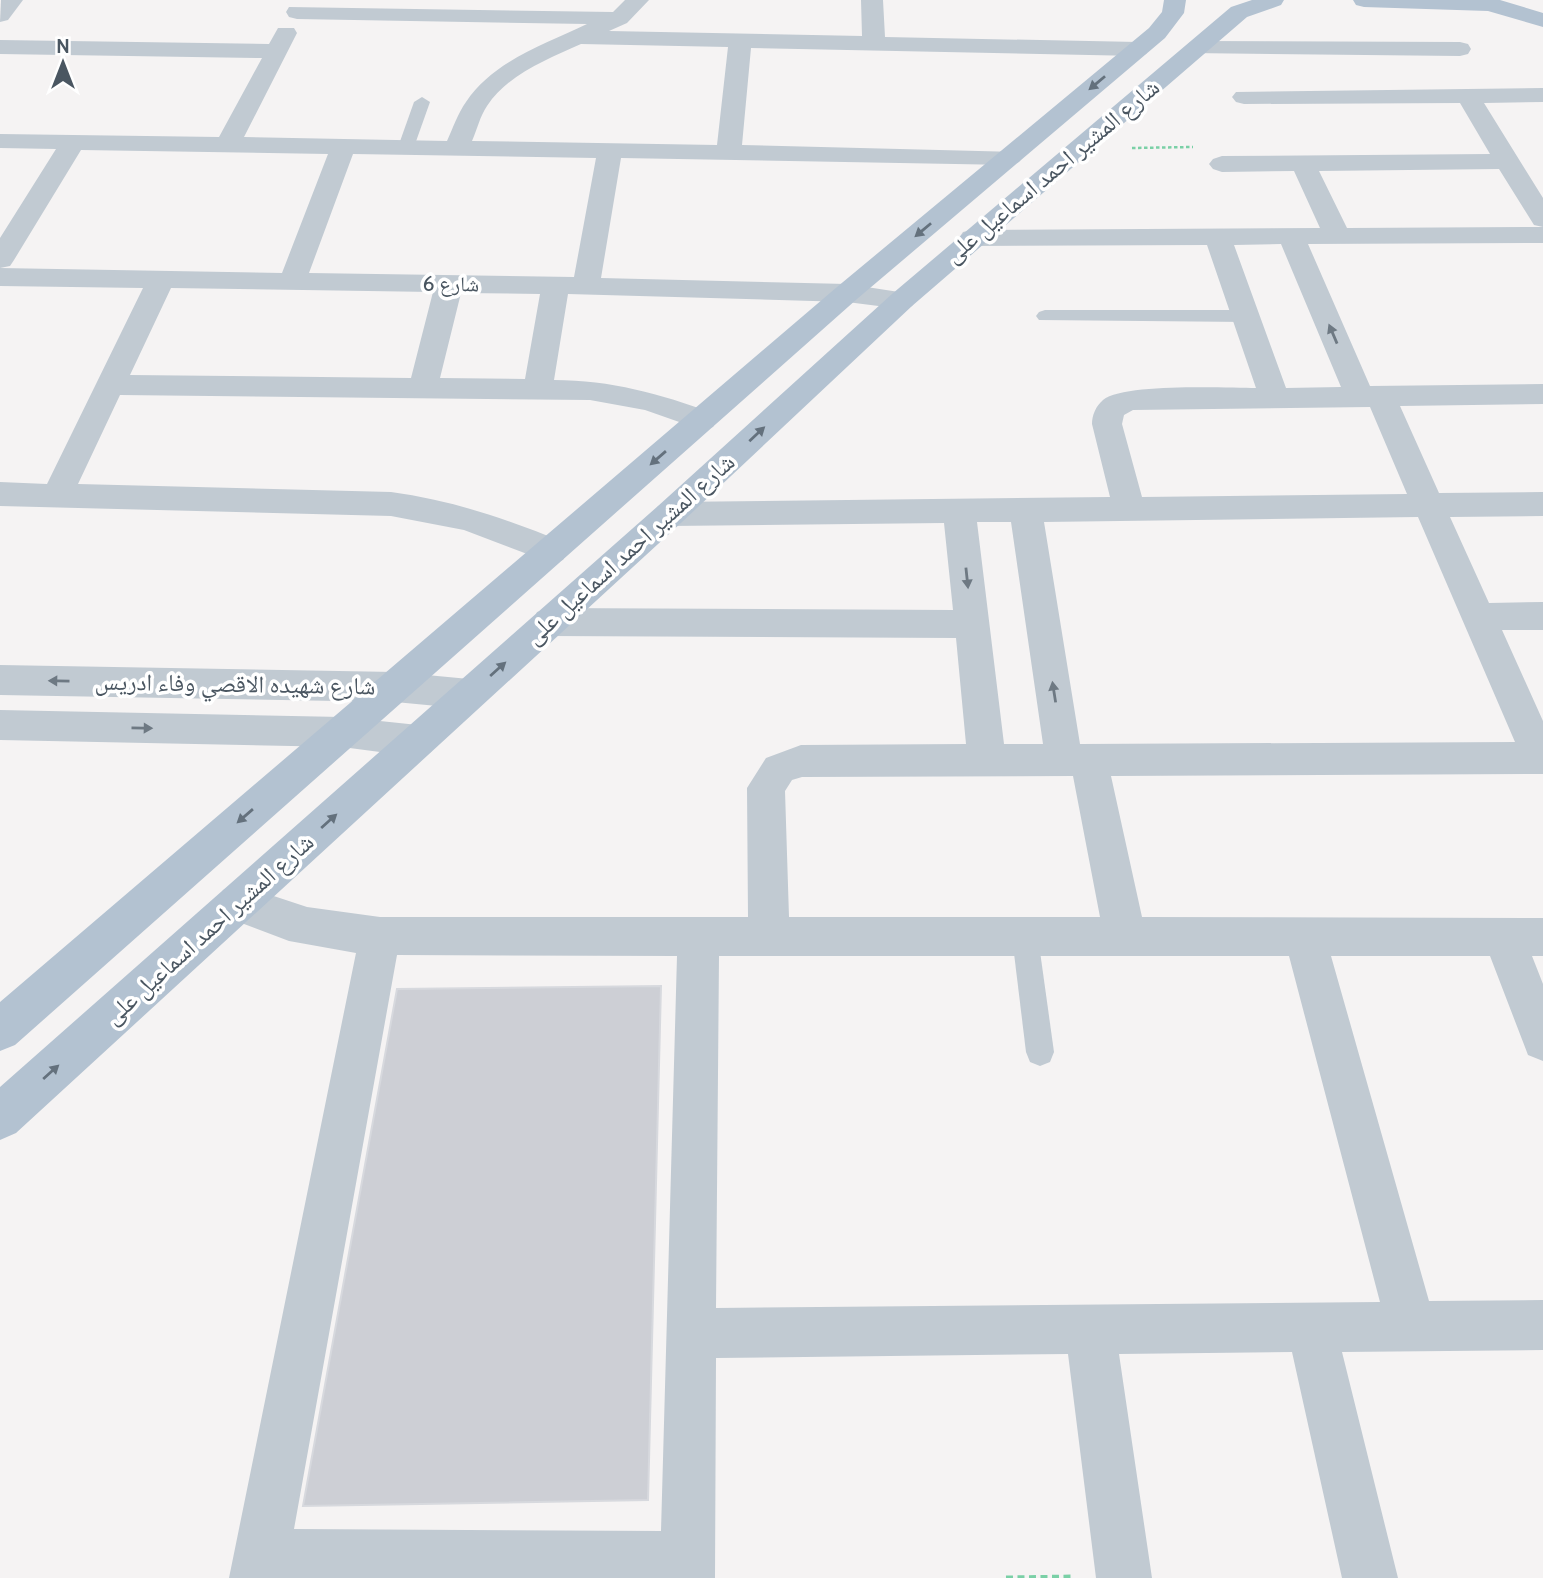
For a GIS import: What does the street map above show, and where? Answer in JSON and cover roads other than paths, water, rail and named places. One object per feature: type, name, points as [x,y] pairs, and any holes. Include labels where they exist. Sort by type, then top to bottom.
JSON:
[{"type":"main road","name":"شارع المشير احمد اسماعيل على","points":[[0,1030],[847,293],[1138,49],[1167,23],[1173,13],[1175,0]]},
{"type":"main road","name":"شارع المشير احمد اسماعيل على","points":[[0,1117],[670,514],[972,238],[1239,12],[1273,0]]},
{"type":"main road","points":[[1364,0],[1494,5]]},
{"type":"main road","points":[[1472,0],[1543,20]]},
{"type":"street","points":[[0,15],[12,0]]},
{"type":"street","points":[[456,148],[467,117],[486,91],[515,68],[619,18],[638,0]]},
{"type":"street","points":[[872,0],[874,43]]},
{"type":"street","points":[[228,144],[300,6],[619,18]]},
{"type":"street","points":[[576,37],[1138,49]]},
{"type":"street","points":[[729,152],[740,41]]},
{"type":"street","points":[[0,47],[277,51]]},
{"type":"street","points":[[1197,48],[1460,49]]},
{"type":"street","points":[[1398,48],[1428,96]]},
{"type":"street","points":[[1244,97],[1543,95]]},
{"type":"street","points":[[1467,96],[1507,161],[1537,230],[1543,261]]},
{"type":"street","points":[[0,141],[1010,157]]},
{"type":"street","points":[[0,260],[73,142]]},
{"type":"street","points":[[292,282],[343,146]]},
{"type":"street","points":[[586,286],[610,150]]},
{"type":"street","points":[[1222,164],[1507,161]]},
{"type":"street","points":[[1303,163],[1337,236]]},
{"type":"street","points":[[972,238],[1291,237],[1537,230]]},
{"type":"street","points":[[1218,237],[1275,398]]},
{"type":"street","points":[[769,937],[766,788],[779,769],[801,761],[1542,758],[1428,505],[1370,397],[1291,237]]},
{"type":"street","name":"شارع 6","points":[[0,277],[586,286],[847,293],[902,300]]},
{"type":"street","points":[[57,495],[161,280]]},
{"type":"street","points":[[423,388],[449,284]]},
{"type":"street","points":[[538,389],[555,286]]},
{"type":"street","points":[[110,386],[590,390],[631,396],[702,420]]},
{"type":"street","points":[[1129,508],[1107,415],[1112,408],[1133,400],[1543,394]]},
{"type":"street","points":[[0,494],[391,503],[488,523],[551,551]]},
{"type":"street","points":[[670,514],[1543,503]]},
{"type":"street","points":[[959,510],[987,760]]},
{"type":"street","points":[[1026,510],[1077,759],[1125,937]]},
{"type":"street","points":[[1478,617],[1543,616]]},
{"type":"street","points":[[550,622],[972,624]]},
{"type":"street","name":"شارع شهيده الاقصي وفاء ادريس","points":[[0,680],[395,687],[469,694]]},
{"type":"street","name":"شارع شهيده الاقصي وفاء ادريس","points":[[0,725],[342,732],[418,741]]},
{"type":"street","points":[[237,903],[269,917],[304,927],[341,934],[380,936],[1524,937],[1543,1041]]},
{"type":"street","points":[[380,936],[259,1567],[687,1568],[698,936]]},
{"type":"street","points":[[1305,937],[1411,1326]]},
{"type":"street","points":[[692,1333],[1543,1325]]},
{"type":"street","points":[[1311,1327],[1370,1578]]},
{"type":"street","points":[[1090,1329],[1124,1577]]},
{"type":"lane","points":[[406,147],[422,102]]},
{"type":"lane","points":[[1045,316],[1246,316]]},
{"type":"lane","points":[[1025,937],[1040,1052]]}]
